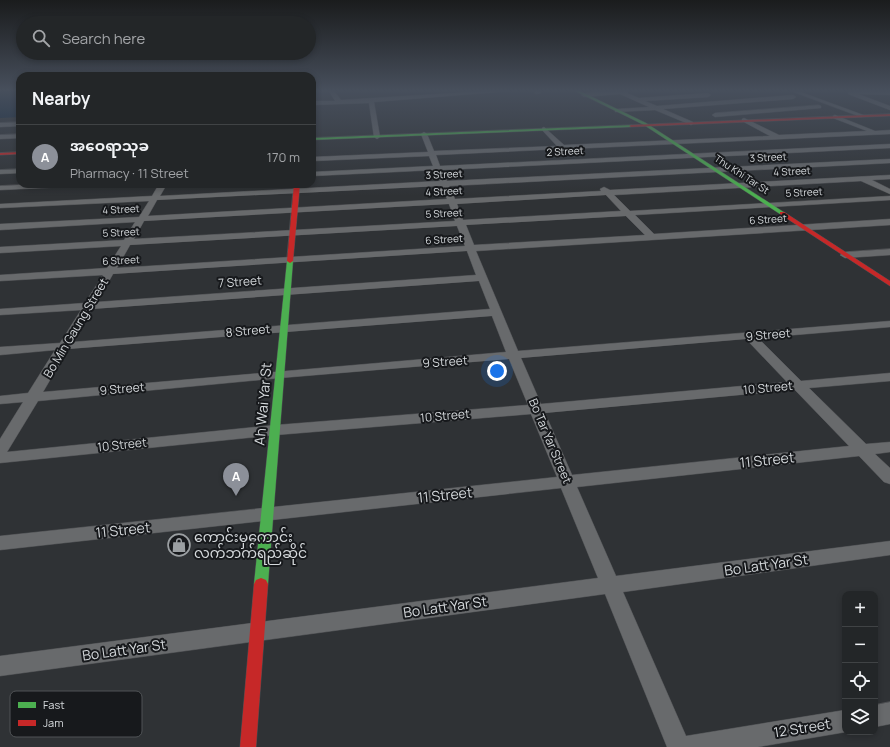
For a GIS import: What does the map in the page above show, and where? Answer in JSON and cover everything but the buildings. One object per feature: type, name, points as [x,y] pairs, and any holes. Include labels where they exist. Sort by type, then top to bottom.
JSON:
[{"type":"main road","points":[[316,139],[607,126]]},
{"type":"main road","name":"Thu Khi Tar St","points":[[648,126],[890,284]]},
{"type":"main road","points":[[0,154],[16,153]]},
{"type":"main road","name":"Ah Wai Yar St","points":[[248,747],[266,514],[276,430],[297,188]]},
{"type":"street","points":[[375,126],[377,137]]},
{"type":"street","points":[[756,126],[890,192]]},
{"type":"street","points":[[858,126],[890,139]]},
{"type":"street","points":[[544,129],[652,237]]},
{"type":"street","points":[[316,159],[890,132]]},
{"type":"street","name":"Bo Tar Yar Street","points":[[424,134],[536,409],[679,747]]},
{"type":"street","points":[[0,137],[16,136]]},
{"type":"street","name":"2 Street","points":[[316,174],[575,160],[890,146]]},
{"type":"street","name":"3 Street","points":[[316,187],[444,184],[890,161]]},
{"type":"street","points":[[0,172],[16,171]]},
{"type":"street","name":"4 Street","points":[[0,227],[890,177]]},
{"type":"street","points":[[0,188],[16,187]]},
{"type":"street","points":[[0,215],[30,188]]},
{"type":"street","name":"Bo Min Gaung Street","points":[[0,451],[160,188]]},
{"type":"street","name":"3 Street","points":[[0,206],[154,198],[297,188]]},
{"type":"street","name":"5 Street","points":[[0,250],[890,198]]},
{"type":"street","name":"6 Street","points":[[0,278],[890,222]]},
{"type":"street","points":[[875,223],[890,232]]},
{"type":"street","points":[[845,255],[890,252]]},
{"type":"street","name":"7 Street","points":[[0,312],[483,278]]},
{"type":"street","name":"8 Street","points":[[0,351],[497,312]]},
{"type":"street","name":"9 Street","points":[[0,400],[280,374],[515,356],[890,324]]},
{"type":"street","points":[[749,336],[890,478]]},
{"type":"street","name":"10 Street","points":[[0,458],[276,430],[536,409],[890,377]]},
{"type":"street","name":"11 Street","points":[[0,543],[890,447]]},
{"type":"street","name":"Bo Latt Yar St","points":[[0,666],[890,548]]},
{"type":"street","points":[[878,715],[890,713]]},
{"type":"street","name":"12 Street","points":[[687,747],[842,721]]},
{"type":"traffic: fast","points":[[316,139],[631,126]]},
{"type":"traffic: fast","points":[[648,126],[782,213]]},
{"type":"traffic: fast","points":[[261,584],[290,261]]},
{"type":"traffic: jam","points":[[0,154],[16,153]]},
{"type":"traffic: jam","points":[[290,261],[297,188]]},
{"type":"traffic: jam","points":[[782,213],[890,284]]},
{"type":"traffic: jam","points":[[248,747],[261,584]]},
{"type":"place","name":"အဝေရာသုခ","points":[[236,496]]},
{"type":"place","name":"ကောင်းမှကောင်း လက်ဘက်ရည်ဆိုင်","points":[[179,545]]}]
